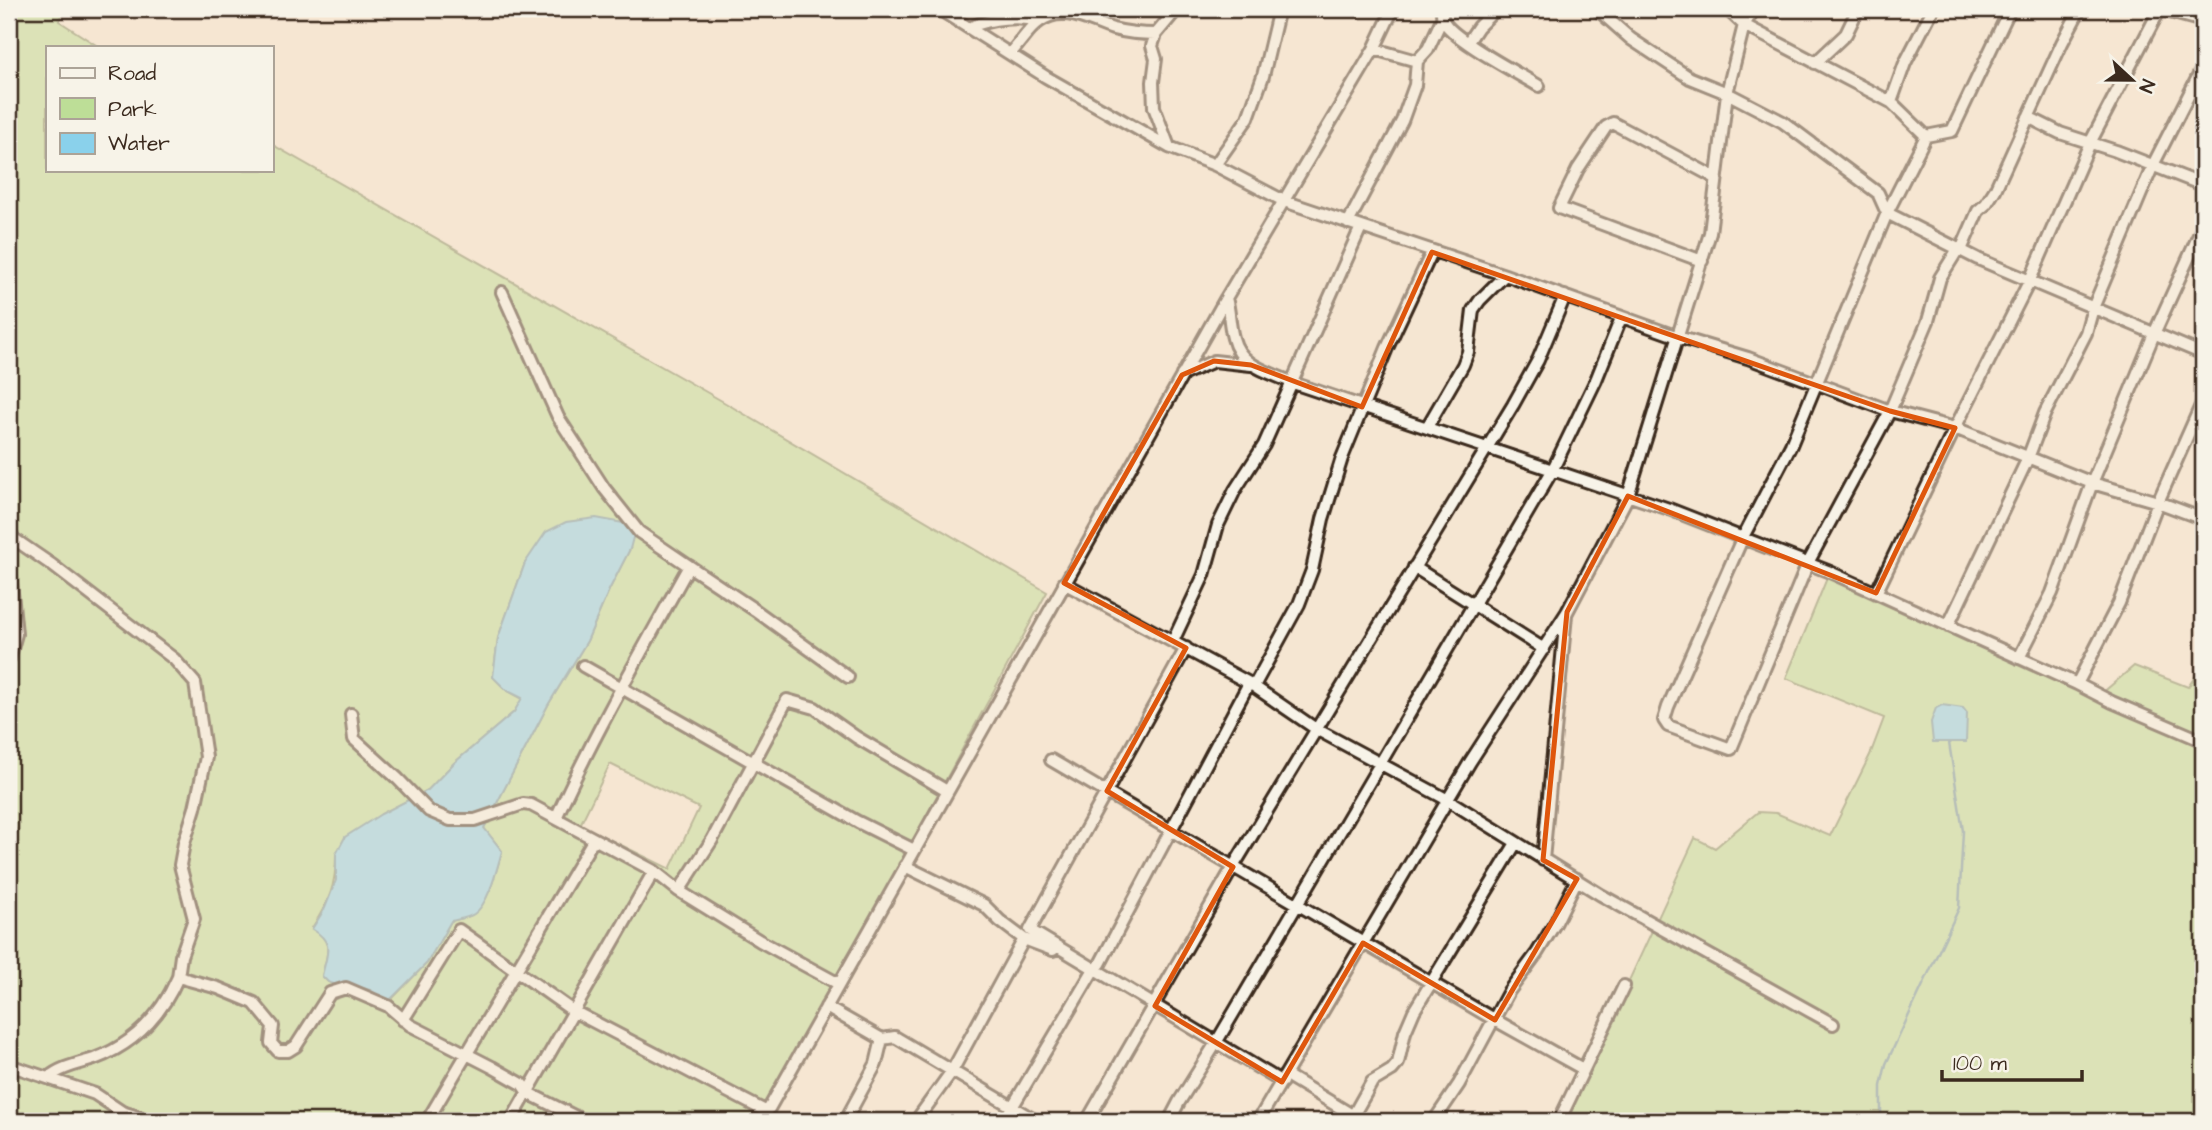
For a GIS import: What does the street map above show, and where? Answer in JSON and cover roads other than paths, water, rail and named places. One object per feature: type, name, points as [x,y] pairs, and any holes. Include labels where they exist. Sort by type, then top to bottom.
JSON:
[{"type":"street","points":[[939,9],[1046,77],[1169,146],[1215,165],[1284,201],[1506,275],[1621,318],[1748,358],[1890,411],[1955,428],[2092,483],[2158,502],[2203,519]]},
{"type":"street","points":[[1169,146],[1154,107],[1156,59],[1152,46],[1156,34],[1177,9]]},
{"type":"street","points":[[1215,165],[1248,118],[1263,76],[1279,9]]},
{"type":"street","points":[[403,1020],[459,930],[573,1011],[764,1117],[1182,375],[1374,49],[1393,9]]},
{"type":"street","points":[[1468,42],[1496,9]]},
{"type":"street","points":[[1597,9],[1631,38],[1690,78],[1727,93],[1783,122],[1878,193],[1886,213],[1959,250],[2203,354]]},
{"type":"street","points":[[1727,9],[1744,25],[1891,102],[1926,136]]},
{"type":"street","points":[[1258,1121],[1448,800],[1567,612],[1628,496],[1710,233],[1727,93],[1744,25],[1754,9]]},
{"type":"street","points":[[1815,62],[1846,34],[1858,9]]},
{"type":"street","points":[[1891,102],[1905,63],[1933,9]]},
{"type":"street","points":[[1926,136],[1952,131],[2010,9]]},
{"type":"street","points":[[1926,136],[1886,213],[1818,385],[1791,445],[1742,539],[1668,707],[1664,720],[1668,726],[1679,732],[1731,749],[1808,564],[1890,411],[1928,321],[1940,278],[1959,250],[1978,211],[1995,190],[2080,9]]},
{"type":"street","points":[[1876,593],[2030,280],[2090,143],[2160,9],[2203,21]]},
{"type":"street","points":[[1011,53],[1040,21],[1054,16],[1073,14],[1113,29],[1156,34]]},
{"type":"street","points":[[1442,14],[1451,31],[1482,54],[1539,86]]},
{"type":"street","points":[[1348,223],[1402,121],[1415,85],[1417,61],[1427,49],[1442,14]]},
{"type":"street","points":[[971,27],[986,20],[1029,18],[1040,21]]},
{"type":"street","points":[[1374,49],[1417,61]]},
{"type":"street","points":[[1948,625],[2028,458],[2045,413],[2086,334],[2093,308],[2153,165],[2203,67]]},
{"type":"street","points":[[2028,117],[2060,133],[2203,185]]},
{"type":"street","points":[[1702,261],[1559,208],[1577,169],[1606,127],[1613,123],[1716,178]]},
{"type":"street","points":[[2020,658],[2052,593],[2092,483],[2154,334],[2203,226]]},
{"type":"street","points":[[1173,641],[1204,575],[1218,525],[1235,490],[1264,445],[1361,227]]},
{"type":"street","points":[[1004,1121],[1097,966],[1170,828],[1303,593],[1312,570],[1323,519],[1362,407],[1432,252]]},
{"type":"street","points":[[1427,427],[1463,365],[1468,352],[1473,310],[1506,275]]},
{"type":"street","points":[[502,292],[558,417],[604,488],[639,533],[755,610],[848,677]]},
{"type":"street","points":[[1087,1121],[1233,867],[1538,360],[1565,296]]},
{"type":"street","points":[[1226,299],[1233,340],[1241,356],[1251,365]]},
{"type":"street","points":[[1169,1121],[1552,471],[1597,380],[1621,318]]},
{"type":"street","points":[[1182,375],[1214,361],[1251,365],[1362,407],[1670,509],[1876,593],[2203,741]]},
{"type":"street","points":[[2077,684],[2119,603],[2158,502],[2203,401]]},
{"type":"street","points":[[9,532],[14,540],[52,565],[174,659],[187,672],[194,683],[206,757],[180,865],[194,919],[181,956],[178,977],[152,1022],[138,1035],[126,1044],[57,1071],[48,1078]]},
{"type":"street","points":[[9,562],[16,634],[9,659]]},
{"type":"street","points":[[556,818],[621,689],[690,566]]},
{"type":"street","points":[[1414,567],[1544,649]]},
{"type":"street","points":[[1064,583],[1252,684],[1316,729],[1448,800],[1601,895],[1833,1024]]},
{"type":"street","points":[[1543,860],[1567,612]]},
{"type":"street","points":[[1186,648],[1030,930],[1216,1043],[1355,1119],[1372,1082],[1392,1070],[1398,1063],[1405,1032],[1414,1011],[1516,843]]},
{"type":"street","points":[[583,666],[858,822],[914,850]]},
{"type":"street","points":[[679,891],[712,840],[786,700],[814,708],[856,737],[947,791]]},
{"type":"street","points":[[351,714],[354,739],[429,811],[450,820],[475,820],[523,804],[531,806],[654,871],[679,891],[760,941],[839,984]]},
{"type":"street","points":[[1051,760],[1583,1069]]},
{"type":"street","points":[[427,1121],[594,839]]},
{"type":"street","points":[[905,866],[984,905],[1024,939],[1097,966],[1115,988],[1155,1006]]},
{"type":"street","points":[[511,1121],[654,871]]},
{"type":"street","points":[[1434,1121],[1459,1084],[1509,991],[1556,922],[1577,879]]},
{"type":"street","points":[[916,1121],[952,1071],[1024,939]]},
{"type":"street","points":[[178,977],[218,988],[254,1003],[273,1026],[271,1043],[278,1052],[288,1051],[296,1046],[330,993],[346,988],[388,1006],[403,1020],[522,1084],[528,1093],[583,1121]]},
{"type":"street","points":[[1559,1121],[1624,986]]},
{"type":"street","points":[[826,1007],[882,1039],[895,1037],[1036,1121]]},
{"type":"street","points":[[845,1121],[876,1064],[882,1039]]},
{"type":"street","points":[[9,1065],[95,1094],[122,1112],[151,1121]]},
{"type":"water","points":[[596,518],[623,523],[635,530],[630,549],[587,641],[548,705],[484,828],[502,851],[484,902],[474,914],[451,921],[427,963],[388,1002],[370,990],[328,982],[322,976],[327,944],[312,929],[325,908],[336,880],[336,854],[345,837],[381,814],[428,790],[454,763],[514,712],[522,698],[506,690],[493,677],[498,638],[525,563],[546,532],[566,522]]},
{"type":"water","points":[[1942,705],[1963,708],[1967,713],[1966,742],[1933,742],[1931,722],[1936,708]]},
{"type":"waterway","points":[[1881,1121],[1881,1086],[1886,1064],[1959,908],[1963,831],[1949,743]]}]
